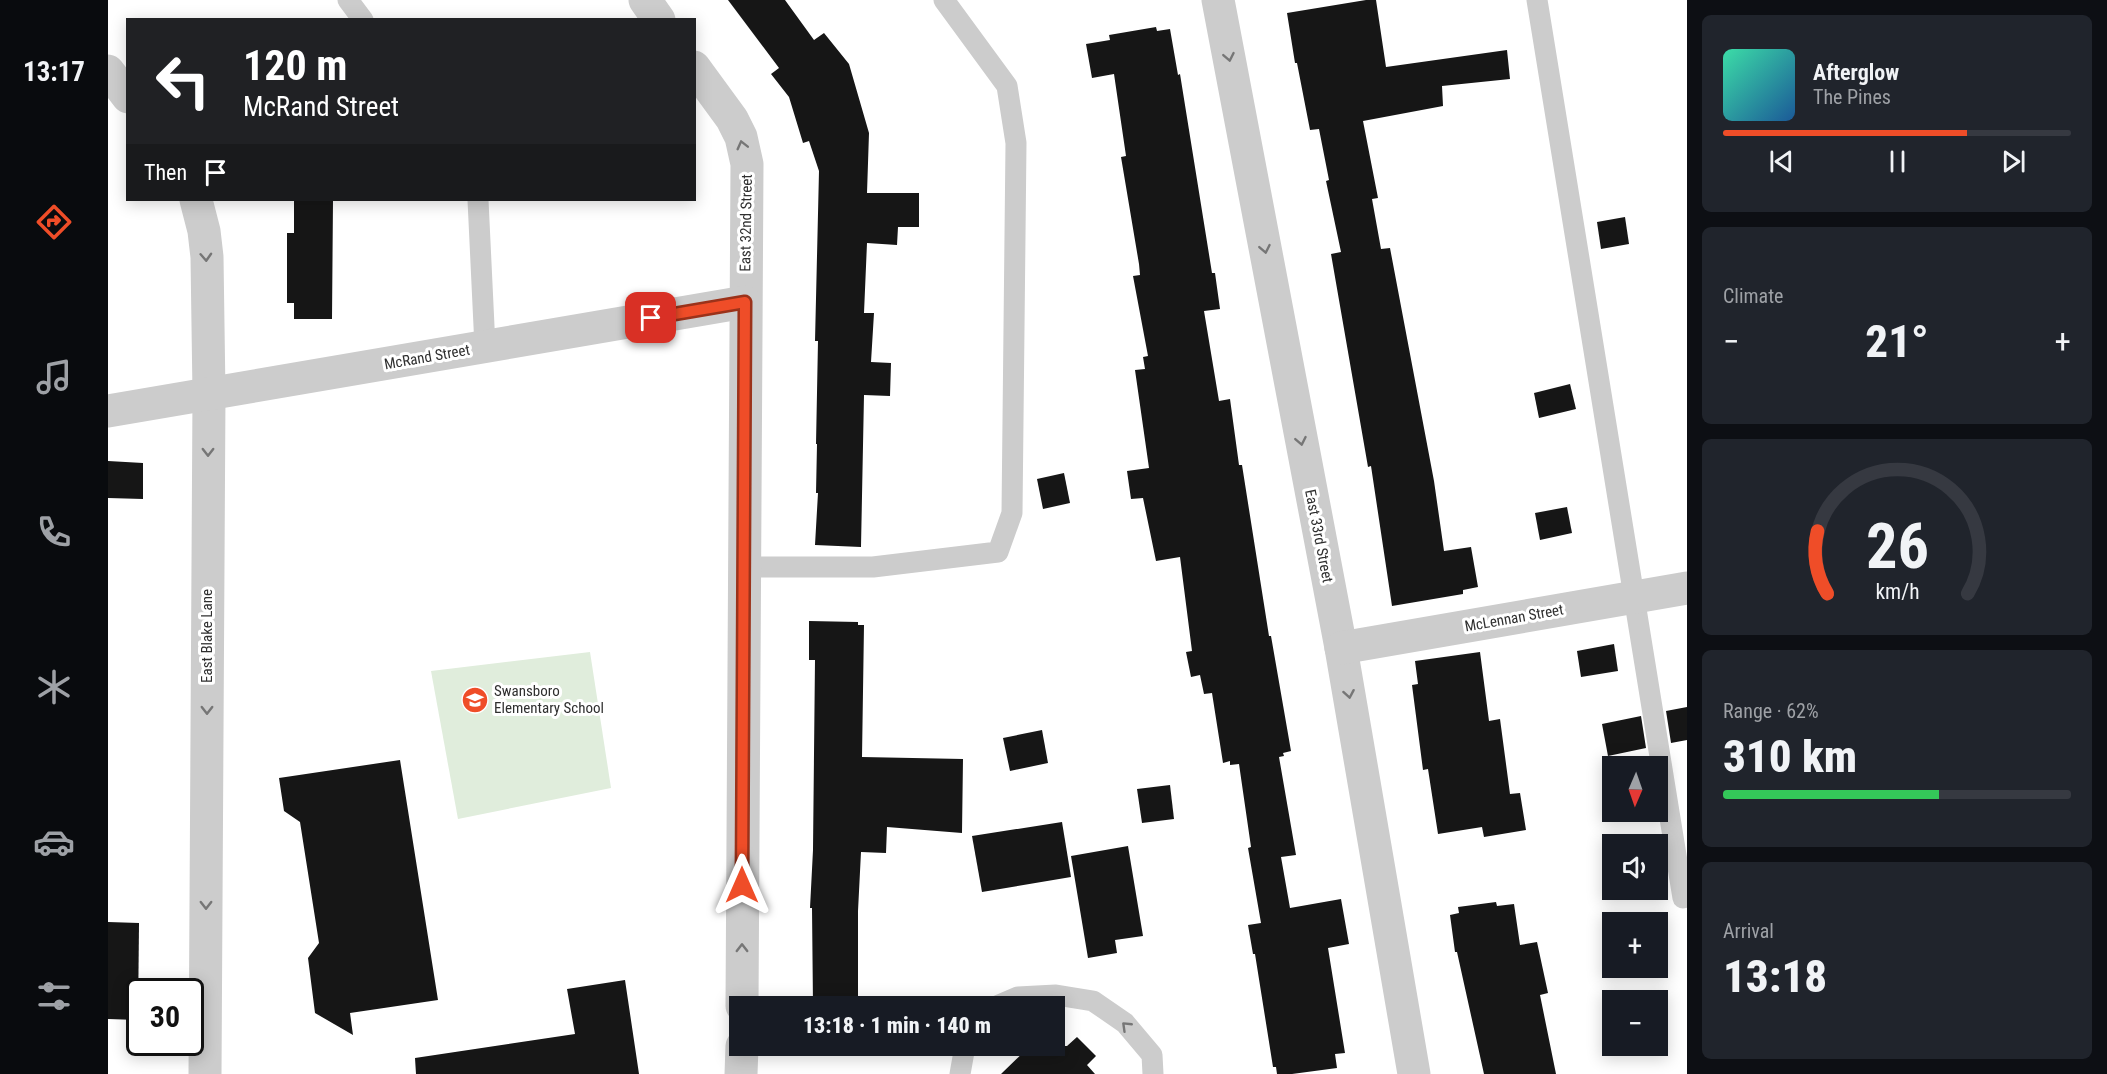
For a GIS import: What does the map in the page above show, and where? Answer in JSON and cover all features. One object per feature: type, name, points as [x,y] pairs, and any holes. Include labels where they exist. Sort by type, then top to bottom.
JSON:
[{"type":"street","points":[[645,0],[658,18]]},
{"type":"street","name":"East 33rd Street","points":[[1218,0],[1341,648],[1414,1074]]},
{"type":"street","name":"East 32nd Street","points":[[696,70],[732,119],[741,137],[747,164],[742,996]]},
{"type":"street","points":[[108,71],[126,95]]},
{"type":"street","name":"East Blake Lane","points":[[196,201],[204,231],[207,256],[209,394],[205,1074]]},
{"type":"street","name":"McRand Street","points":[[108,411],[745,302]]},
{"type":"street","name":"McLennan Street","points":[[1341,648],[1687,588]]},
{"type":"street","points":[[741,1056],[741,1074]]},
{"type":"lane","points":[[348,0],[362,18]]},
{"type":"lane","points":[[744,567],[873,567],[998,552],[1012,513],[1016,143],[1007,86],[944,0]]},
{"type":"lane","points":[[1537,0],[1683,898]]},
{"type":"lane","points":[[478,201],[485,347]]},
{"type":"lane","points":[[1043,996],[1062,996]]},
{"type":"lane","points":[[1065,996],[1093,1001],[1125,1023],[1152,1055],[1153,1074]]},
{"type":"lane","points":[[960,1074],[963,1056]]},
{"type":"green space","points":[[590,652],[611,788],[458,819],[431,671]]},
{"type":"building","points":[[728,0],[785,0],[814,40],[824,33],[849,64],[869,133],[867,193],[919,193],[919,227],[898,227],[897,245],[867,243],[864,313],[874,313],[871,362],[891,363],[890,396],[864,395],[861,547],[815,545],[818,493],[816,493],[816,444],[818,341],[815,341],[819,171],[809,141],[803,143],[789,97],[771,74],[779,68]]},
{"type":"building","points":[[1376,0],[1386,67],[1507,50],[1510,79],[1442,86],[1443,106],[1363,121],[1378,198],[1372,199],[1381,249],[1390,248],[1434,481],[1444,551],[1471,547],[1478,587],[1463,590],[1463,594],[1392,606],[1371,466],[1368,467],[1331,254],[1341,252],[1326,181],[1329,180],[1319,129],[1310,130],[1287,13]]},
{"type":"building","points":[[1156,27],[1157,31],[1170,29],[1178,75],[1180,74],[1212,273],[1215,273],[1220,309],[1204,311],[1219,401],[1230,399],[1239,465],[1242,465],[1269,636],[1271,636],[1291,751],[1279,757],[1296,855],[1281,857],[1290,908],[1341,899],[1349,944],[1328,948],[1345,1053],[1335,1054],[1337,1068],[1277,1074],[1276,1067],[1273,1067],[1255,954],[1253,954],[1248,925],[1261,923],[1248,848],[1251,847],[1239,764],[1230,765],[1230,761],[1223,763],[1212,693],[1204,694],[1200,675],[1191,677],[1186,652],[1192,651],[1180,557],[1156,561],[1143,498],[1131,499],[1127,471],[1149,468],[1135,370],[1145,369],[1143,357],[1148,356],[1133,276],[1140,275],[1139,264],[1121,157],[1126,156],[1114,74],[1092,78],[1086,44],[1110,40],[1109,35]]},
{"type":"building","points":[[294,201],[333,201],[332,319],[294,319],[294,303],[287,303],[287,233],[294,233]]},
{"type":"building","points":[[1625,217],[1629,244],[1601,249],[1597,222]]},
{"type":"building","points":[[1570,384],[1576,409],[1539,418],[1534,393]]},
{"type":"building","points":[[108,461],[143,463],[143,499],[108,498]]},
{"type":"building","points":[[1064,473],[1070,503],[1043,509],[1037,479]]},
{"type":"building","points":[[1567,507],[1572,533],[1540,540],[1535,513]]},
{"type":"building","points":[[809,621],[858,622],[858,625],[864,625],[862,757],[963,759],[962,833],[887,827],[886,853],[861,852],[858,996],[813,996],[812,908],[810,908],[813,850],[815,660],[809,660]]},
{"type":"building","points":[[1614,644],[1618,671],[1581,677],[1577,651]]},
{"type":"building","points":[[1480,652],[1489,721],[1500,719],[1510,794],[1520,793],[1526,830],[1484,837],[1482,827],[1438,834],[1428,769],[1423,770],[1412,685],[1418,684],[1415,661]]},
{"type":"building","points":[[1687,707],[1687,740],[1671,743],[1666,711]]},
{"type":"building","points":[[1641,716],[1646,748],[1608,756],[1602,724]]},
{"type":"building","points":[[1042,730],[1048,763],[1010,771],[1003,738]]},
{"type":"building","points":[[400,760],[438,1000],[350,1013],[353,1035],[315,1013],[308,958],[319,943],[300,822],[284,811],[279,778]]},
{"type":"building","points":[[1170,785],[1174,819],[1142,823],[1137,789]]},
{"type":"building","points":[[1062,822],[1071,877],[982,892],[972,836]]},
{"type":"building","points":[[1128,846],[1143,936],[1115,940],[1117,953],[1088,958],[1071,856]]},
{"type":"building","points":[[1496,902],[1497,906],[1514,904],[1520,945],[1537,942],[1548,993],[1540,995],[1556,1074],[1484,1074],[1457,952],[1455,952],[1450,915],[1459,913],[1458,907]]},
{"type":"building","points":[[108,922],[139,923],[138,978],[126,978],[126,1020],[108,1019]]},
{"type":"building","points":[[625,980],[639,1074],[416,1074],[415,1058],[575,1034],[567,989]]},
{"type":"building","points":[[1077,1037],[1096,1056],[1087,1065],[1095,1074],[1001,1074],[1020,1056],[1065,1056],[1065,1046]]},
{"type":"place","name":"Swansboro Elementary School","points":[[475,700]]},
{"type":"route","points":[[651,318],[745,302],[742,885]]}]
